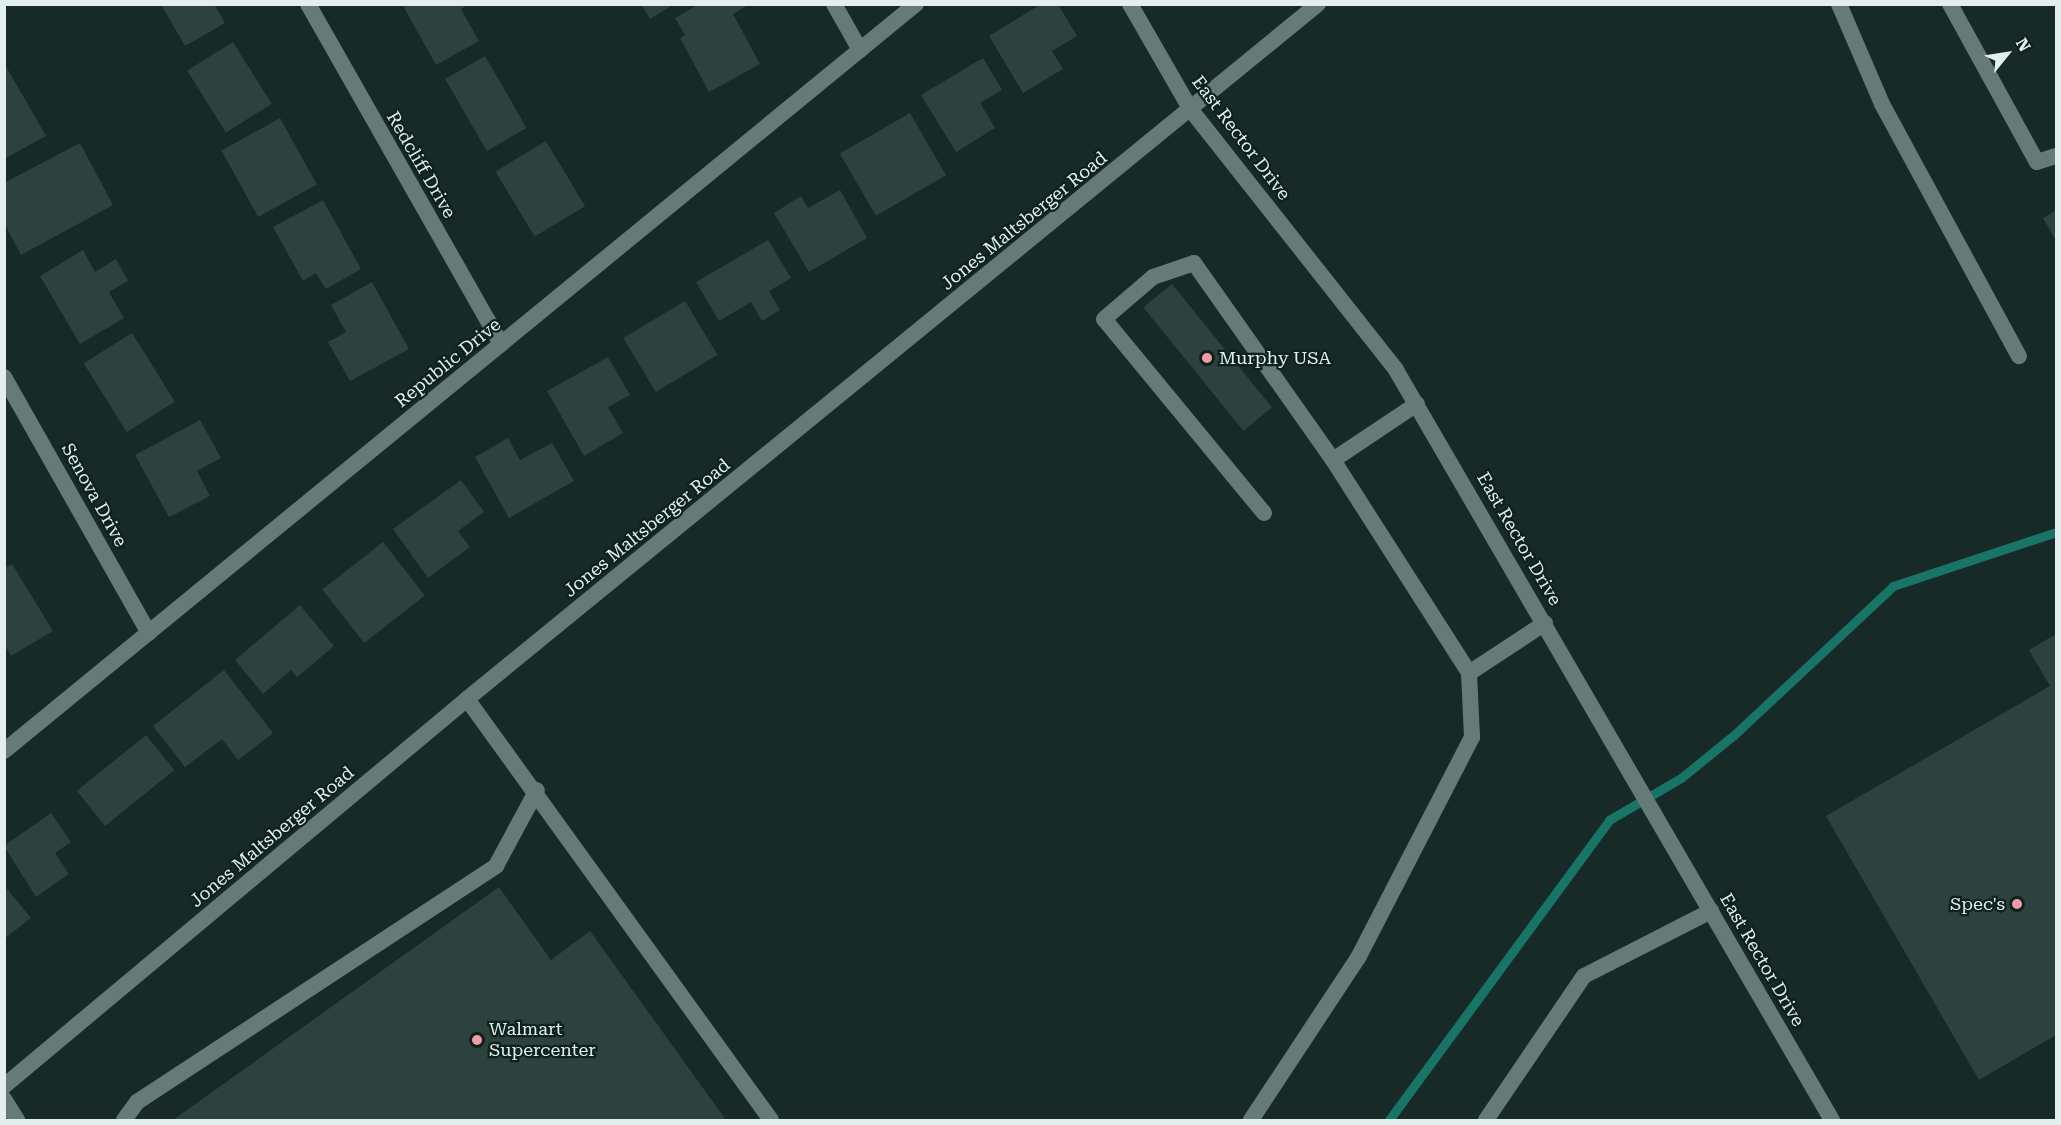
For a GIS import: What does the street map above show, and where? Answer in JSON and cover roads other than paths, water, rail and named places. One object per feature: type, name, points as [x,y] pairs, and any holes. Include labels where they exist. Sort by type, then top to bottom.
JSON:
[{"type":"street","name":"Redcliff Drive","points":[[308,4],[501,344]]},
{"type":"street","points":[[834,4],[860,50]]},
{"type":"street","name":"Republic Drive","points":[[4,751],[916,4]]},
{"type":"street","name":"East Rector Drive","points":[[1130,4],[1191,110],[1355,316],[1417,404],[1832,1120]]},
{"type":"street","name":"Jones Maltsberger Road","points":[[4,1086],[467,699],[1318,4]]},
{"type":"street","points":[[1839,4],[1882,104],[2019,356]]},
{"type":"street","points":[[1950,4],[2037,162],[2056,156]]},
{"type":"street","points":[[1251,1120],[1358,958],[1472,737],[1469,673],[1333,460],[1194,263],[1153,277],[1104,318],[1264,513]]},
{"type":"street","name":"Senova Drive","points":[[4,377],[149,633]]},
{"type":"street","points":[[1333,460],[1417,404]]},
{"type":"street","points":[[1469,673],[1545,623]]},
{"type":"street","points":[[467,699],[537,790],[771,1120]]},
{"type":"street","points":[[124,1120],[137,1102],[496,866],[537,790]]},
{"type":"street","points":[[1486,1120],[1584,976],[1711,911]]},
{"type":"street","points":[[4,1099],[17,1120]]},
{"type":"waterway","points":[[1389,1120],[1609,820],[1681,778],[1734,735],[1893,586],[2056,532]]},
{"type":"place","name":"Murphy USA","points":[[1207,358]]},
{"type":"place","name":"Spec's","points":[[2017,904]]},
{"type":"place","name":"Walmart Supercenter","points":[[477,1040]]}]
